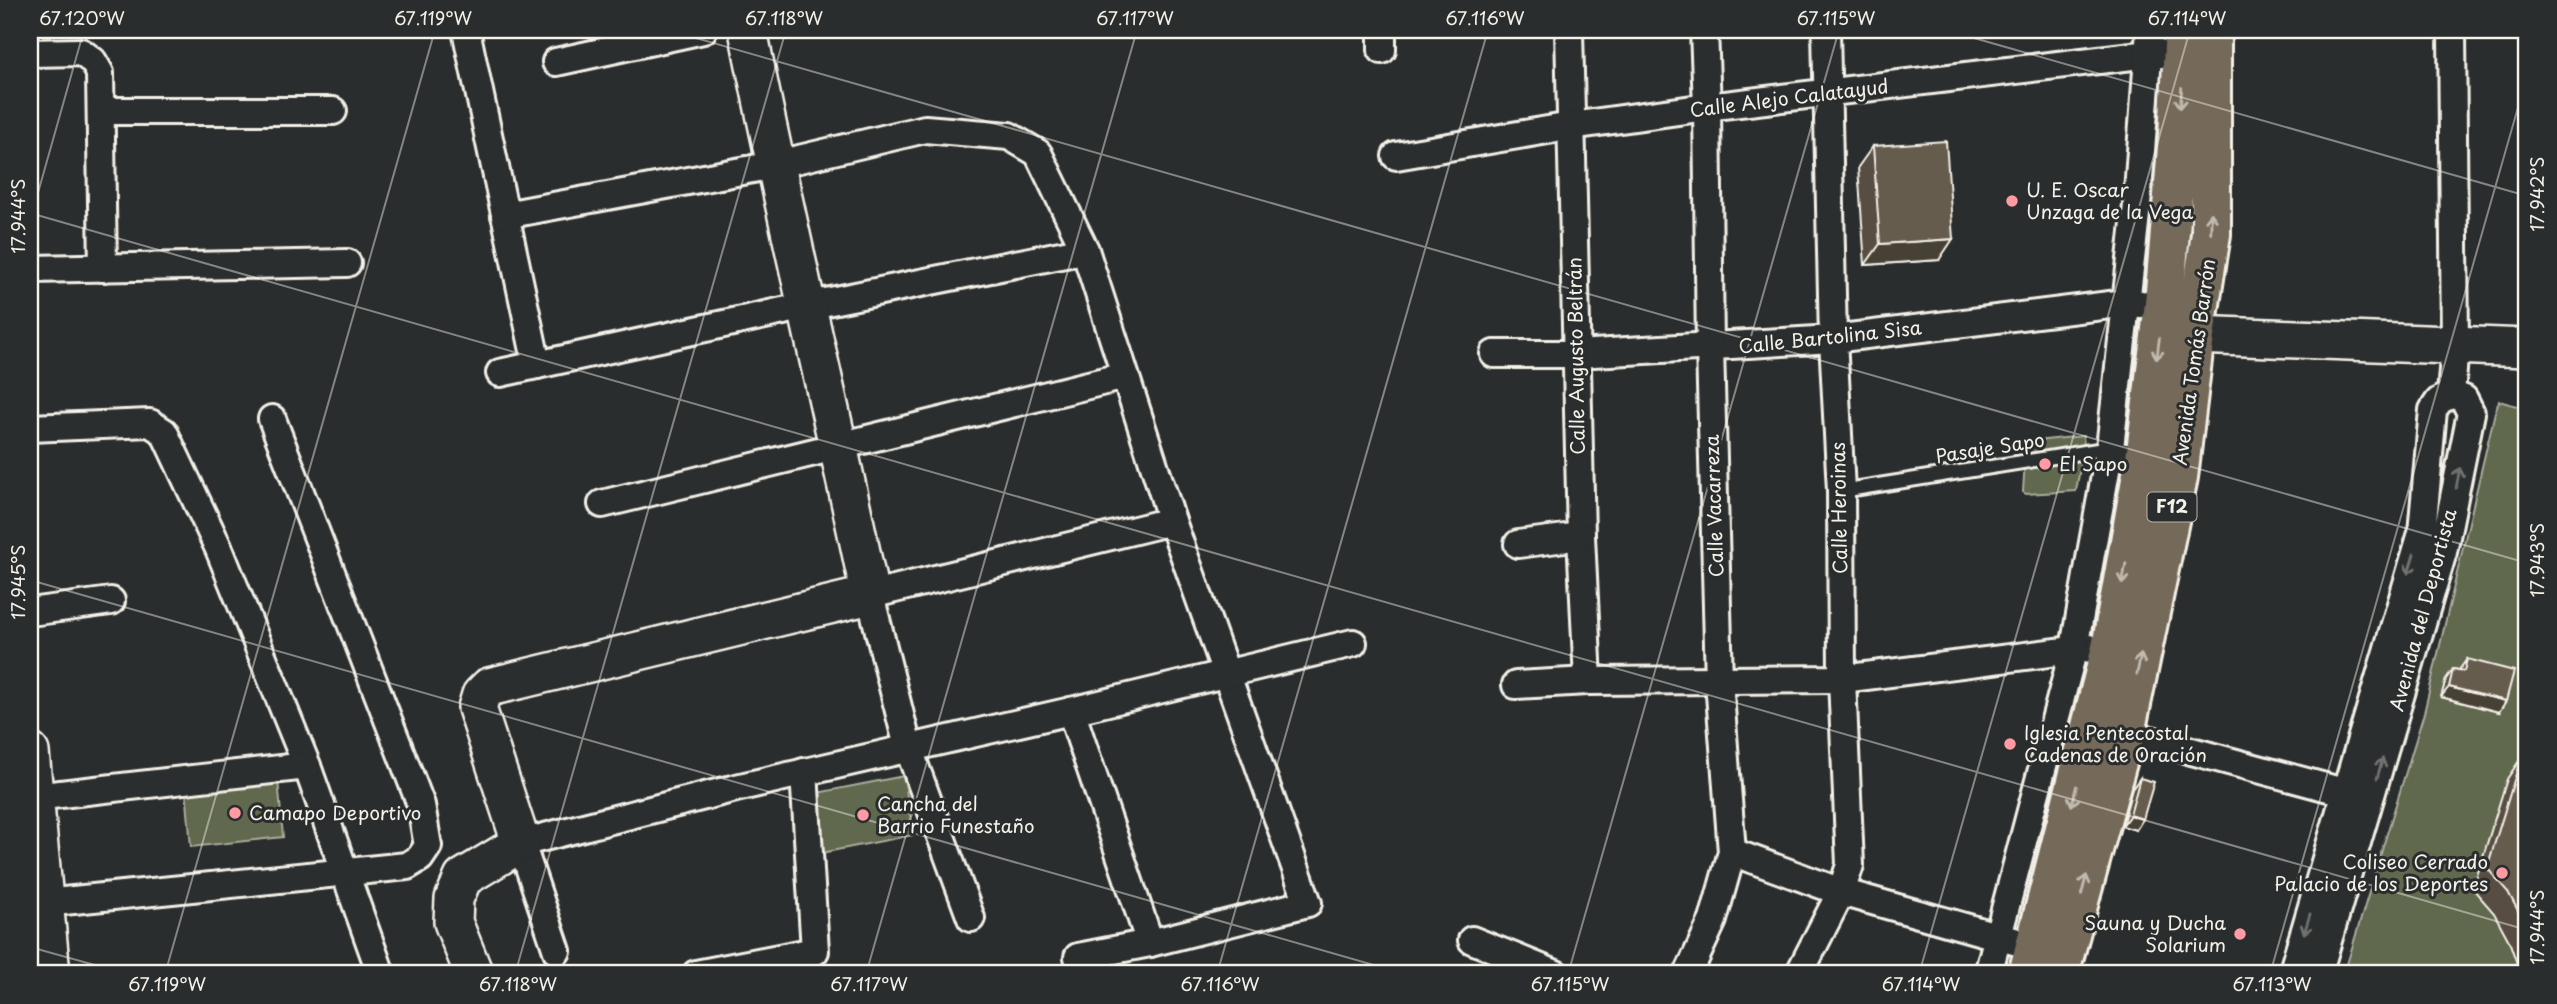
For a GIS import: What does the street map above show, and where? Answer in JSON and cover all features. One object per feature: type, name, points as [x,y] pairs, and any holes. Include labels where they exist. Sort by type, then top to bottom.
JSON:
[{"type":"main road","name":"Avenida Tomás Barrón","points":[[2041,965],[2112,648],[2128,450],[2164,304],[2176,40]]},
{"type":"main road","name":"Avenida Tomás Barrón","points":[[2041,965],[2125,733],[2178,477],[2195,335],[2211,234],[2176,40]]},
{"type":"street","points":[[466,30],[537,365]]},
{"type":"street","points":[[556,62],[703,30]]},
{"type":"street","points":[[748,30],[774,165],[840,446],[870,595],[908,747],[971,918]]},
{"type":"street","name":"Calle Augusto Beltrán","points":[[1569,30],[1581,536],[1588,681]]},
{"type":"street","name":"Calle Vacarreza","points":[[1688,974],[1713,920],[1732,852],[1719,681],[1704,30]]},
{"type":"street","name":"Calle Heroinas","points":[[1799,974],[1842,892],[1850,865],[1842,679],[1841,491],[1833,339],[1826,30]]},
{"type":"street","points":[[2451,394],[2455,345],[2452,30]]},
{"type":"street","points":[[1988,974],[2128,450],[2126,303],[2176,40]]},
{"type":"street","name":"Calle Alejo Calatayud","points":[[1396,156],[1571,126],[1828,93],[2176,40]]},
{"type":"street","points":[[30,53],[81,52],[93,61],[100,73],[103,268]]},
{"type":"street","points":[[101,111],[333,111]]},
{"type":"street","points":[[505,215],[774,165],[925,129],[1009,136],[1038,153],[1085,250],[1172,522],[1308,903],[1150,943],[1078,957]]},
{"type":"street","points":[[500,373],[806,306],[1085,250]]},
{"type":"street","points":[[30,269],[347,263]]},
{"type":"street","name":"Calle Bartolina Sisa","points":[[1494,354],[1576,354],[1833,339],[2126,303],[2164,304]]},
{"type":"street","points":[[2195,335],[2527,348]]},
{"type":"street","points":[[602,503],[1125,376]]},
{"type":"street","name":"Avenida del Deportista","points":[[2292,974],[2358,797],[2443,552],[2471,413],[2464,398],[2451,394],[2439,401],[2433,410],[2422,533],[2358,797],[2318,974]]},
{"type":"street","points":[[44,903],[407,866],[420,858],[428,846],[421,805],[272,419]]},
{"type":"street","points":[[30,428],[150,423],[164,432],[219,549],[307,766],[381,974]]},
{"type":"street","points":[[557,951],[477,708],[481,695],[489,687],[1172,522]]},
{"type":"street","points":[[1518,544],[1581,536]]},
{"type":"street","points":[[30,612],[111,601]]},
{"type":"street","points":[[474,974],[453,922],[454,899],[463,878],[521,843],[908,747],[1227,675],[1353,643]]},
{"type":"street","points":[[1516,685],[1588,681],[1842,679],[2074,648],[2112,648]]},
{"type":"street","points":[[1071,711],[1150,943]]},
{"type":"street","points":[[2125,733],[2358,797]]},
{"type":"street","points":[[30,752],[51,974]]},
{"type":"street","points":[[34,797],[307,766]]},
{"type":"street","points":[[696,974],[815,951],[804,772]]},
{"type":"street","points":[[1732,852],[1842,892],[1997,938],[2041,965]]},
{"type":"street","points":[[1472,940],[1556,974]]},
{"type":"lane","name":"Pasaje Sapo","points":[[1841,491],[2128,450]]},
{"type":"green space","points":[[2499,401],[2527,409],[2527,974],[2344,974],[2424,713]]},
{"type":"green space","points":[[2083,436],[2084,446],[2076,491],[2023,492],[2026,442]]},
{"type":"green space","name":"Cancha del Barrio Funestaño","points":[[904,776],[913,835],[821,853],[812,794]]},
{"type":"green space","name":"Camapo Deportivo","points":[[278,779],[283,837],[191,847],[186,789]]},
{"type":"building","points":[[1946,141],[1953,239],[1880,244],[1873,146]]},
{"type":"building","points":[[2467,659],[2514,671],[2506,701],[2449,687],[2453,669],[2464,671]]},
{"type":"building","points":[[2527,755],[2527,931],[2508,892],[2487,868],[2521,758]]},
{"type":"building","points":[[2140,778],[2154,782],[2143,819],[2130,815]]},
{"type":"place","name":"U. E. Oscar Unzaga de la Vega","points":[[2012,201]]},
{"type":"place","name":"El Sapo","points":[[2045,464]]},
{"type":"place","name":"Iglesia Pentecostal Cadenas de Oración","points":[[2010,744]]},
{"type":"place","name":"Camapo Deportivo","points":[[235,813]]},
{"type":"place","name":"Cancha del Barrio Funestaño","points":[[863,815]]},
{"type":"place","name":"Coliseo Cerrado Palacio de los Deportes","points":[[2502,873]]},
{"type":"place","name":"Sauna y Ducha Solarium","points":[[2240,934]]}]
